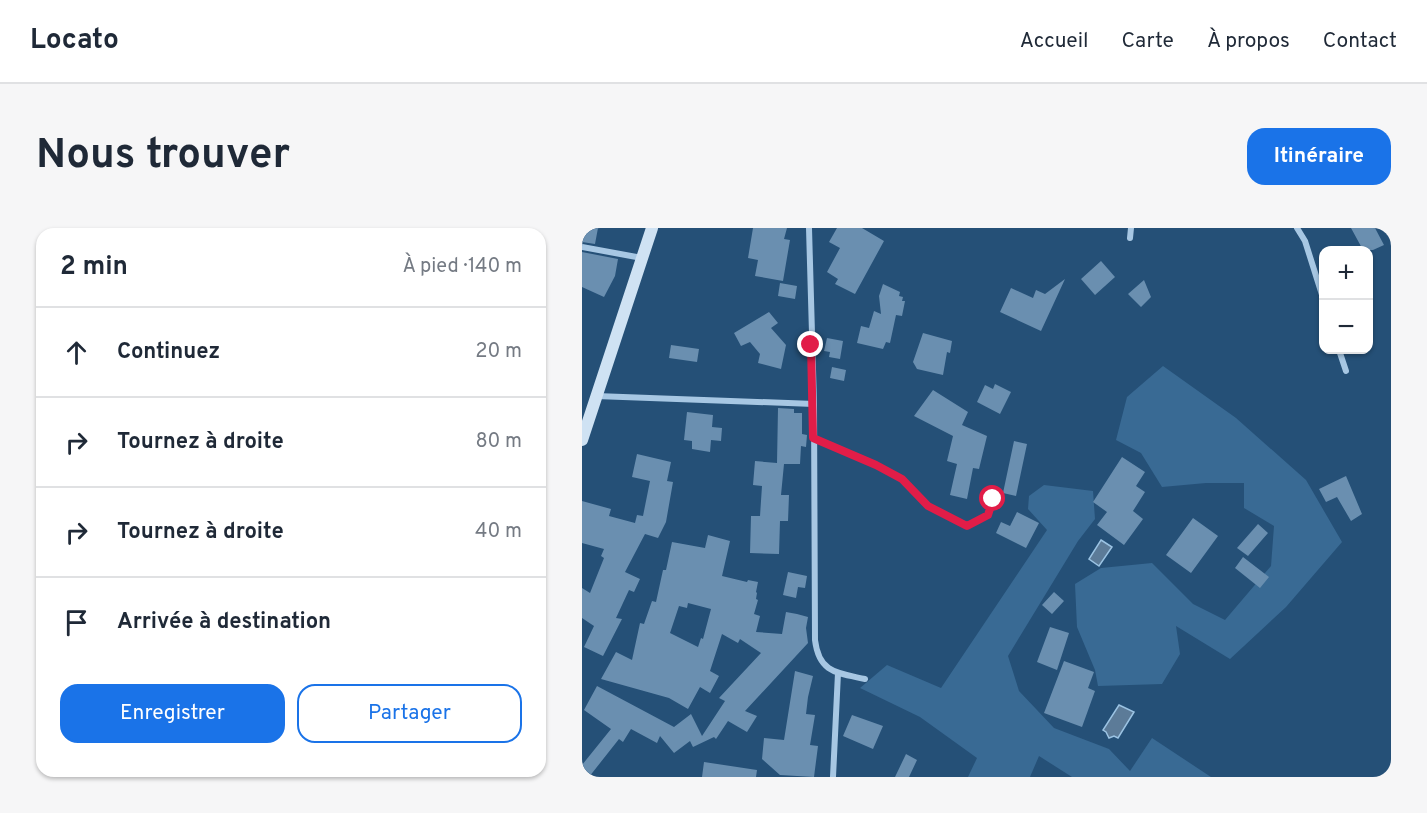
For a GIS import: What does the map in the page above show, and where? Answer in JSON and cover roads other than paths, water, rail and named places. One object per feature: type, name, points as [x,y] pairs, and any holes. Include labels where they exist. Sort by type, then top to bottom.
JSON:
[{"type":"main road","points":[[582,440],[652,228]]},
{"type":"street","points":[[809,228],[814,404],[816,651],[822,664],[838,673],[865,679]]},
{"type":"street","points":[[1130,238],[1131,228]]},
{"type":"street","points":[[1297,228],[1305,241],[1323,300]]},
{"type":"street","points":[[582,247],[642,258]]},
{"type":"street","points":[[1340,354],[1346,371]]},
{"type":"street","points":[[596,396],[814,404]]},
{"type":"street","points":[[833,777],[838,673]]}]
